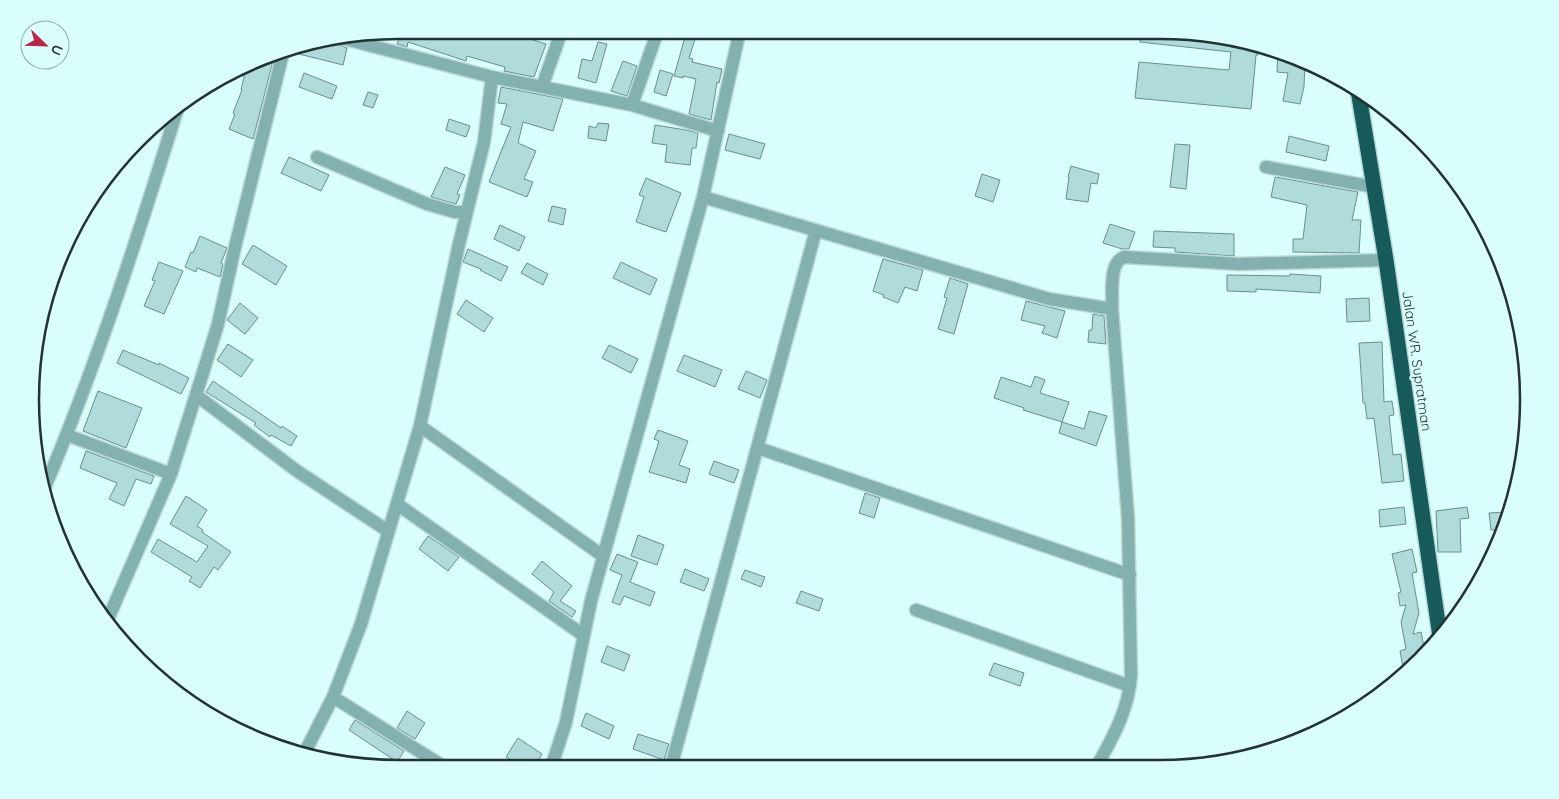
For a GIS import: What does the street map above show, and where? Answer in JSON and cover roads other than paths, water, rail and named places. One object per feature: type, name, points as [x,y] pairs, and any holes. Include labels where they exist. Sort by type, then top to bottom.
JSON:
[{"type":"highway","name":"Jalan WR. Supratman","points":[[1360,100],[1386,260],[1439,628]]},
{"type":"street","points":[[542,87],[558,39]]},
{"type":"street","points":[[632,105],[655,39]]},
{"type":"street","points":[[554,760],[566,722],[583,635],[603,556],[702,197],[738,39]]},
{"type":"street","points":[[357,42],[492,77],[632,105],[718,131]]},
{"type":"street","points":[[110,615],[171,474],[218,324],[282,59]]},
{"type":"street","points":[[307,748],[332,697],[361,624],[420,426],[484,142],[492,77]]},
{"type":"street","points":[[48,480],[67,435],[126,275],[175,117]]},
{"type":"street","points":[[317,157],[427,204],[455,212],[467,212]]},
{"type":"street","points":[[1266,166],[1374,187]]},
{"type":"street","points":[[702,197],[1049,299],[1112,309]]},
{"type":"street","points":[[673,760],[816,230]]},
{"type":"street","points":[[1099,760],[1116,730],[1125,707],[1130,686],[1128,508],[1112,309],[1114,267],[1116,262],[1124,257],[1239,264],[1386,260]]},
{"type":"street","points":[[196,395],[297,471],[388,531]]},
{"type":"street","points":[[420,426],[603,556]]},
{"type":"street","points":[[67,435],[171,474]]},
{"type":"street","points":[[758,448],[1130,575]]},
{"type":"street","points":[[398,504],[583,635]]},
{"type":"street","points":[[916,610],[1130,686]]},
{"type":"street","points":[[332,697],[433,760]]}]
